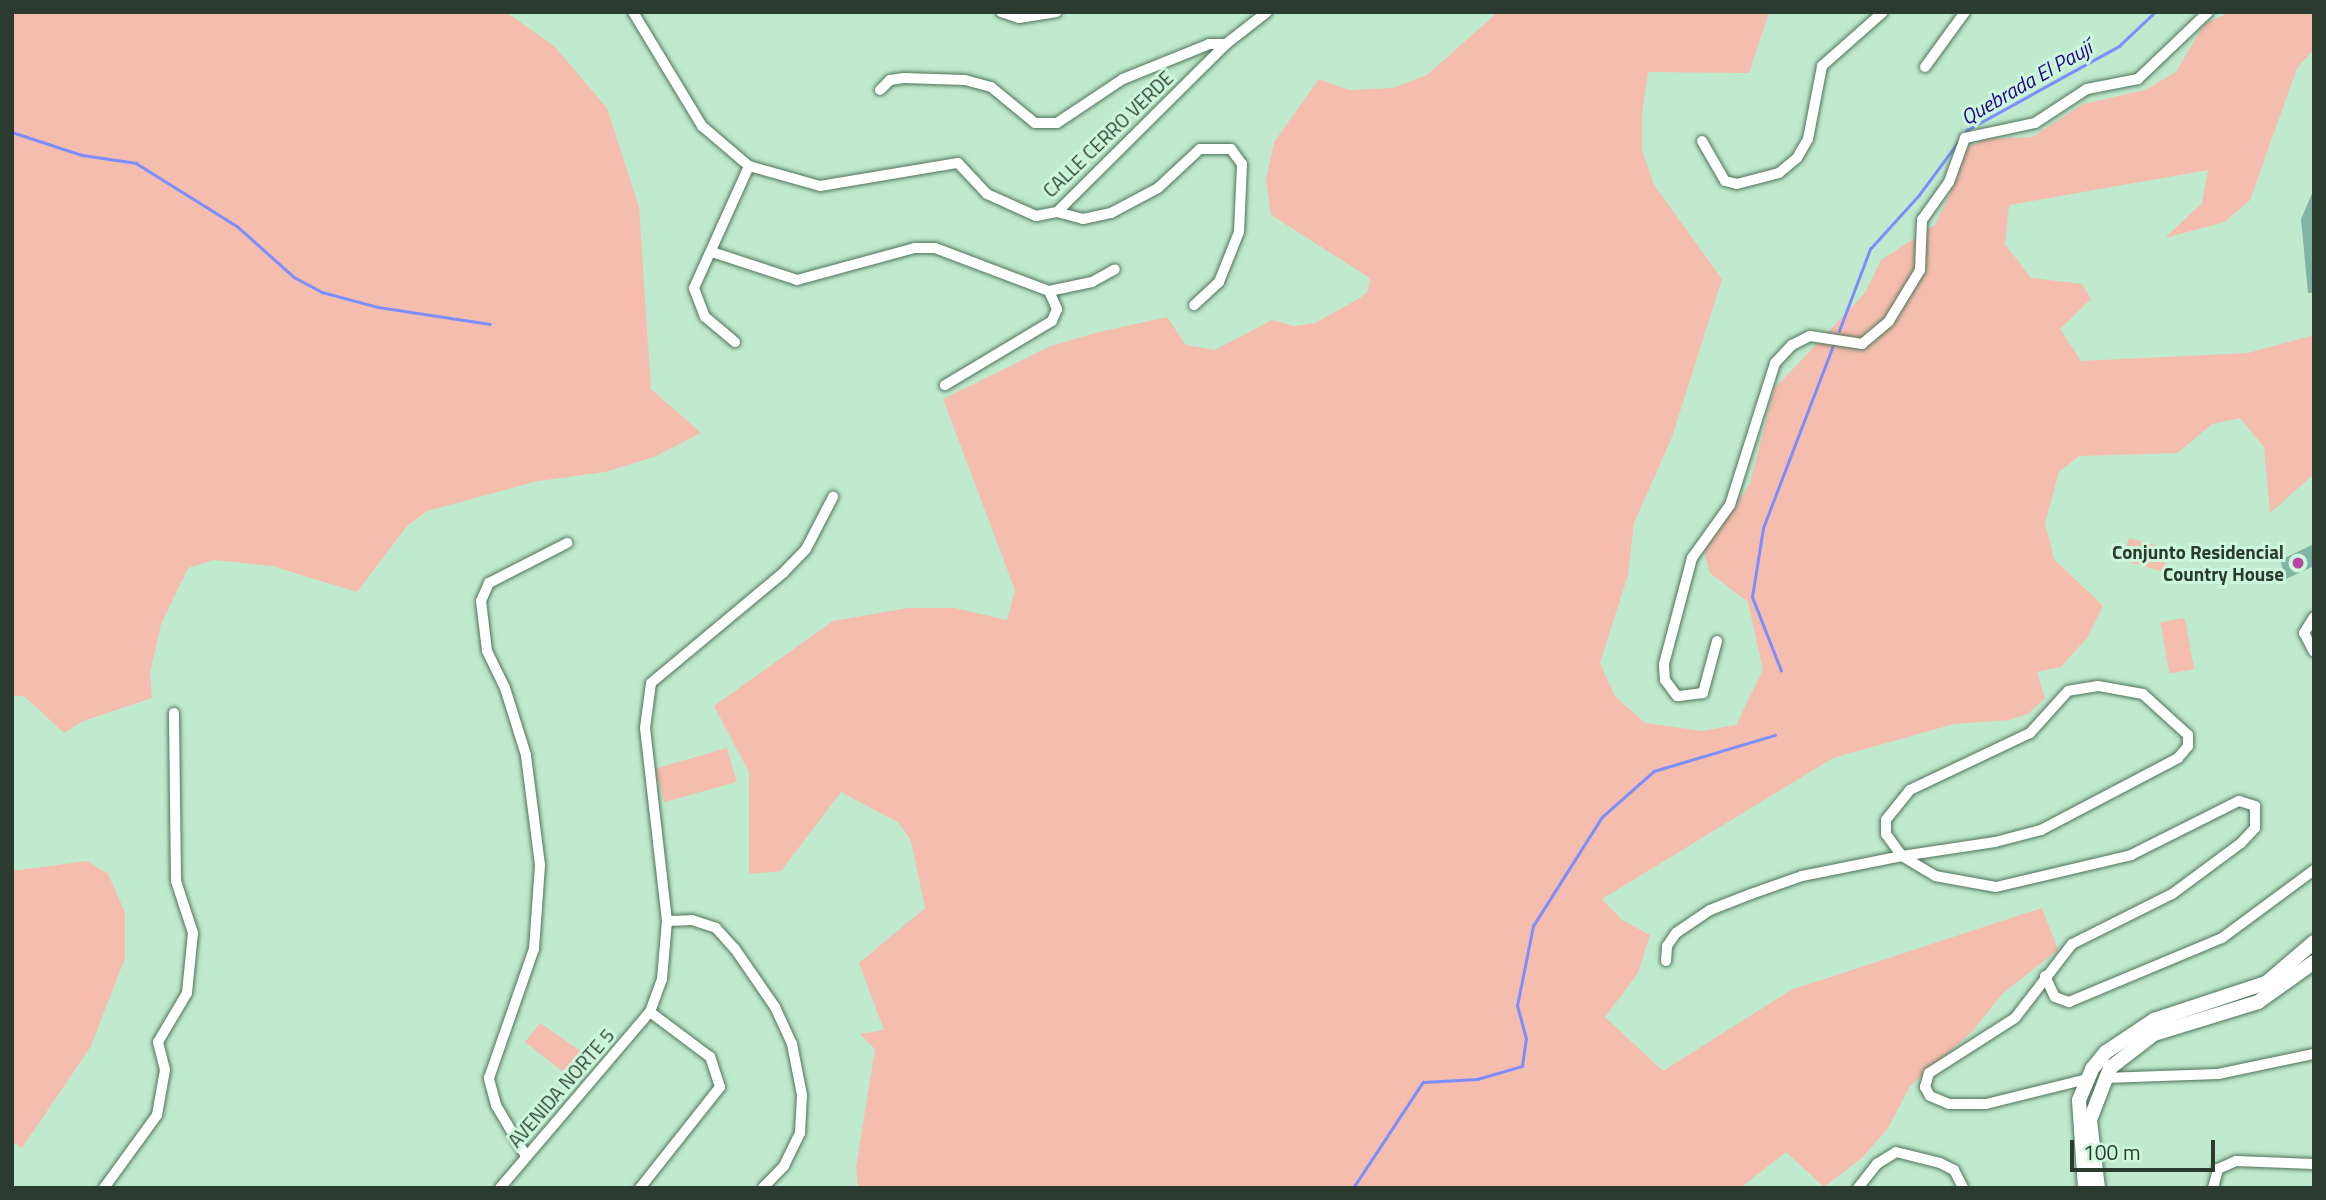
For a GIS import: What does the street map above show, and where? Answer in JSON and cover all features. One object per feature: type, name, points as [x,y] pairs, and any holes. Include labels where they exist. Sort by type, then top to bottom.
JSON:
[{"type":"main road","points":[[2085,1188],[2077,1128],[2087,1079],[2129,1034],[2154,1020],[2251,991],[2278,976],[2314,942]]},
{"type":"main road","points":[[2100,1184],[2090,1120],[2104,1078],[2143,1040],[2258,1002],[2314,962]]},
{"type":"street","name":"CALLE CERRO VERDE","points":[[633,12],[702,126],[749,166],[820,186],[958,163],[1006,206],[1025,215],[1057,212],[1226,44],[1267,12]]},
{"type":"street","points":[[1001,12],[1019,18],[1057,12]]},
{"type":"street","points":[[1702,141],[1725,181],[1737,184],[1779,173],[1797,158],[1808,139],[1822,66],[1883,12]]},
{"type":"street","points":[[1925,67],[1965,12]]},
{"type":"street","points":[[1717,642],[1703,693],[1677,696],[1665,680],[1664,664],[1692,558],[1730,505],[1774,363],[1792,345],[1811,336],[1862,344],[1889,321],[1920,271],[1922,220],[1949,182],[1965,138],[2035,123],[2087,89],[2138,79],[2208,12]]},
{"type":"street","points":[[880,90],[890,80],[904,78],[965,80],[991,87],[1035,123],[1057,123],[1123,79],[1209,44],[1226,44]]},
{"type":"street","points":[[1057,212],[1083,219],[1111,213],[1158,188],[1200,149],[1231,149],[1242,164],[1239,232],[1219,282],[1194,305]]},
{"type":"street","points":[[735,342],[705,317],[694,296],[749,166]]},
{"type":"street","points":[[712,252],[797,281],[915,248],[935,248],[1049,291],[1092,282],[1115,269]]},
{"type":"street","points":[[945,385],[1052,321],[1057,309],[1049,291]]},
{"type":"street","points":[[640,1188],[720,1087],[710,1057],[650,1012],[662,979],[667,921],[645,728],[651,683],[783,573],[806,549],[834,497]]},
{"type":"street","points":[[526,1156],[496,1105],[489,1078],[534,949],[540,864],[526,755],[505,688],[487,651],[481,601],[489,583],[567,543]]},
{"type":"street","points":[[2314,617],[2304,634],[2314,652]]},
{"type":"street","points":[[1666,961],[1667,946],[1676,933],[1710,910],[1802,876],[1902,856],[2041,830],[2178,758],[2188,746],[2188,735],[2143,694],[2098,686],[2068,691],[2030,733],[1910,790],[1889,810],[1886,834],[1902,856],[1935,876],[1996,887],[2131,855],[2239,801],[2255,806],[2255,828],[2241,843],[2172,894],[2072,944],[2015,1018],[1929,1073],[1925,1087],[1930,1096],[1949,1104],[1986,1104],[2087,1079]]},
{"type":"street","points":[[104,1188],[157,1115],[165,1070],[158,1042],[187,993],[193,933],[176,881],[174,713]]},
{"type":"street","points":[[2045,976],[2055,997],[2069,1002],[2222,938],[2314,870]]},
{"type":"street","points":[[667,921],[692,920],[716,928],[775,1007],[792,1044],[802,1095],[800,1133],[784,1166],[763,1188]]},
{"type":"street","name":"AVENIDA NORTE 5","points":[[500,1188],[650,1012]]},
{"type":"street","points":[[2104,1078],[2218,1074],[2314,1054]]},
{"type":"street","points":[[1858,1188],[1877,1164],[1896,1152],[1940,1163],[1954,1170],[1963,1188]]},
{"type":"street","points":[[2213,1188],[2218,1169],[2236,1161],[2314,1164]]},
{"type":"shaded area","points":[[12,12],[506,12],[554,46],[607,108],[639,207],[651,389],[701,433],[654,457],[605,472],[538,481],[427,511],[407,526],[357,592],[272,566],[214,560],[188,568],[161,624],[150,673],[152,698],[83,721],[64,733],[24,696],[12,696]]},
{"type":"shaded area","points":[[1498,12],[1769,12],[1749,73],[1648,72],[1642,115],[1642,150],[1654,185],[1722,279],[1672,437],[1634,523],[1628,575],[1600,663],[1615,696],[1645,723],[1703,731],[1736,725],[1763,670],[1748,602],[1710,573],[1704,551],[1750,484],[1774,389],[1865,293],[1881,260],[1935,225],[1959,174],[1964,149],[1985,139],[2032,137],[2083,104],[2145,90],[2176,72],[2204,24],[2231,12],[2314,12],[2314,49],[2297,68],[2250,200],[2225,222],[2165,238],[2202,203],[2208,170],[2009,205],[2005,244],[2031,278],[2082,284],[2091,299],[2060,329],[2081,361],[2248,353],[2314,335],[2314,474],[2270,513],[2264,447],[2240,418],[2212,424],[2178,453],[2079,456],[2059,472],[2045,523],[2054,559],[2103,606],[2087,638],[2061,667],[2037,672],[2045,698],[2028,714],[2009,720],[1954,724],[1833,758],[1602,899],[1622,920],[1650,935],[1638,973],[1605,1017],[1663,1071],[1791,990],[2042,908],[2058,950],[2003,993],[1971,1033],[1910,1086],[1888,1128],[1862,1158],[1824,1187],[1786,1152],[1740,1188],[858,1188],[856,1167],[875,1049],[860,1034],[884,1030],[859,963],[925,908],[911,841],[899,823],[841,792],[781,871],[749,874],[749,772],[714,706],[833,621],[908,608],[955,608],[1007,620],[1015,590],[943,399],[1051,346],[1095,333],[1167,317],[1186,345],[1215,350],[1272,320],[1294,326],[1315,323],[1360,298],[1368,291],[1370,278],[1271,215],[1266,180],[1274,142],[1319,79],[1349,90],[1392,88],[1427,75]]},
{"type":"shaded area","points":[[2129,538],[2168,549],[2162,571],[2123,560]]},
{"type":"shaded area","points":[[2185,618],[2194,669],[2169,674],[2160,622]]},
{"type":"shaded area","points":[[727,748],[737,782],[665,802],[655,769]]},
{"type":"shaded area","points":[[87,861],[108,874],[125,912],[125,958],[91,1046],[22,1148],[12,1142],[12,871]]},
{"type":"shaded area","points":[[540,1023],[596,1062],[577,1083],[525,1042]]},
{"type":"building","points":[[2314,189],[2314,293],[2308,293],[2301,219]]},
{"type":"building","name":"Conjunto Residencial Country House","points":[[2314,544],[2314,566],[2286,579],[2280,560]]},
{"type":"waterway","name":"Quebrada El Paují","points":[[1839,331],[1870,249],[1919,195],[1967,130],[2119,46],[2155,12]]},
{"type":"waterway","points":[[12,132],[82,155],[136,163],[237,226],[294,277],[322,292],[378,307],[490,324]]},
{"type":"waterway","name":"Quebrada El Paují","points":[[1781,671],[1752,597],[1763,528],[1833,346]]},
{"type":"waterway","name":"Quebrada El Paují","points":[[1353,1188],[1423,1082],[1477,1079],[1522,1066],[1526,1039],[1517,1006],[1533,926],[1602,817],[1654,771],[1775,735]]},
{"type":"place","name":"Conjunto Residencial Country House","points":[[2298,563]]}]
